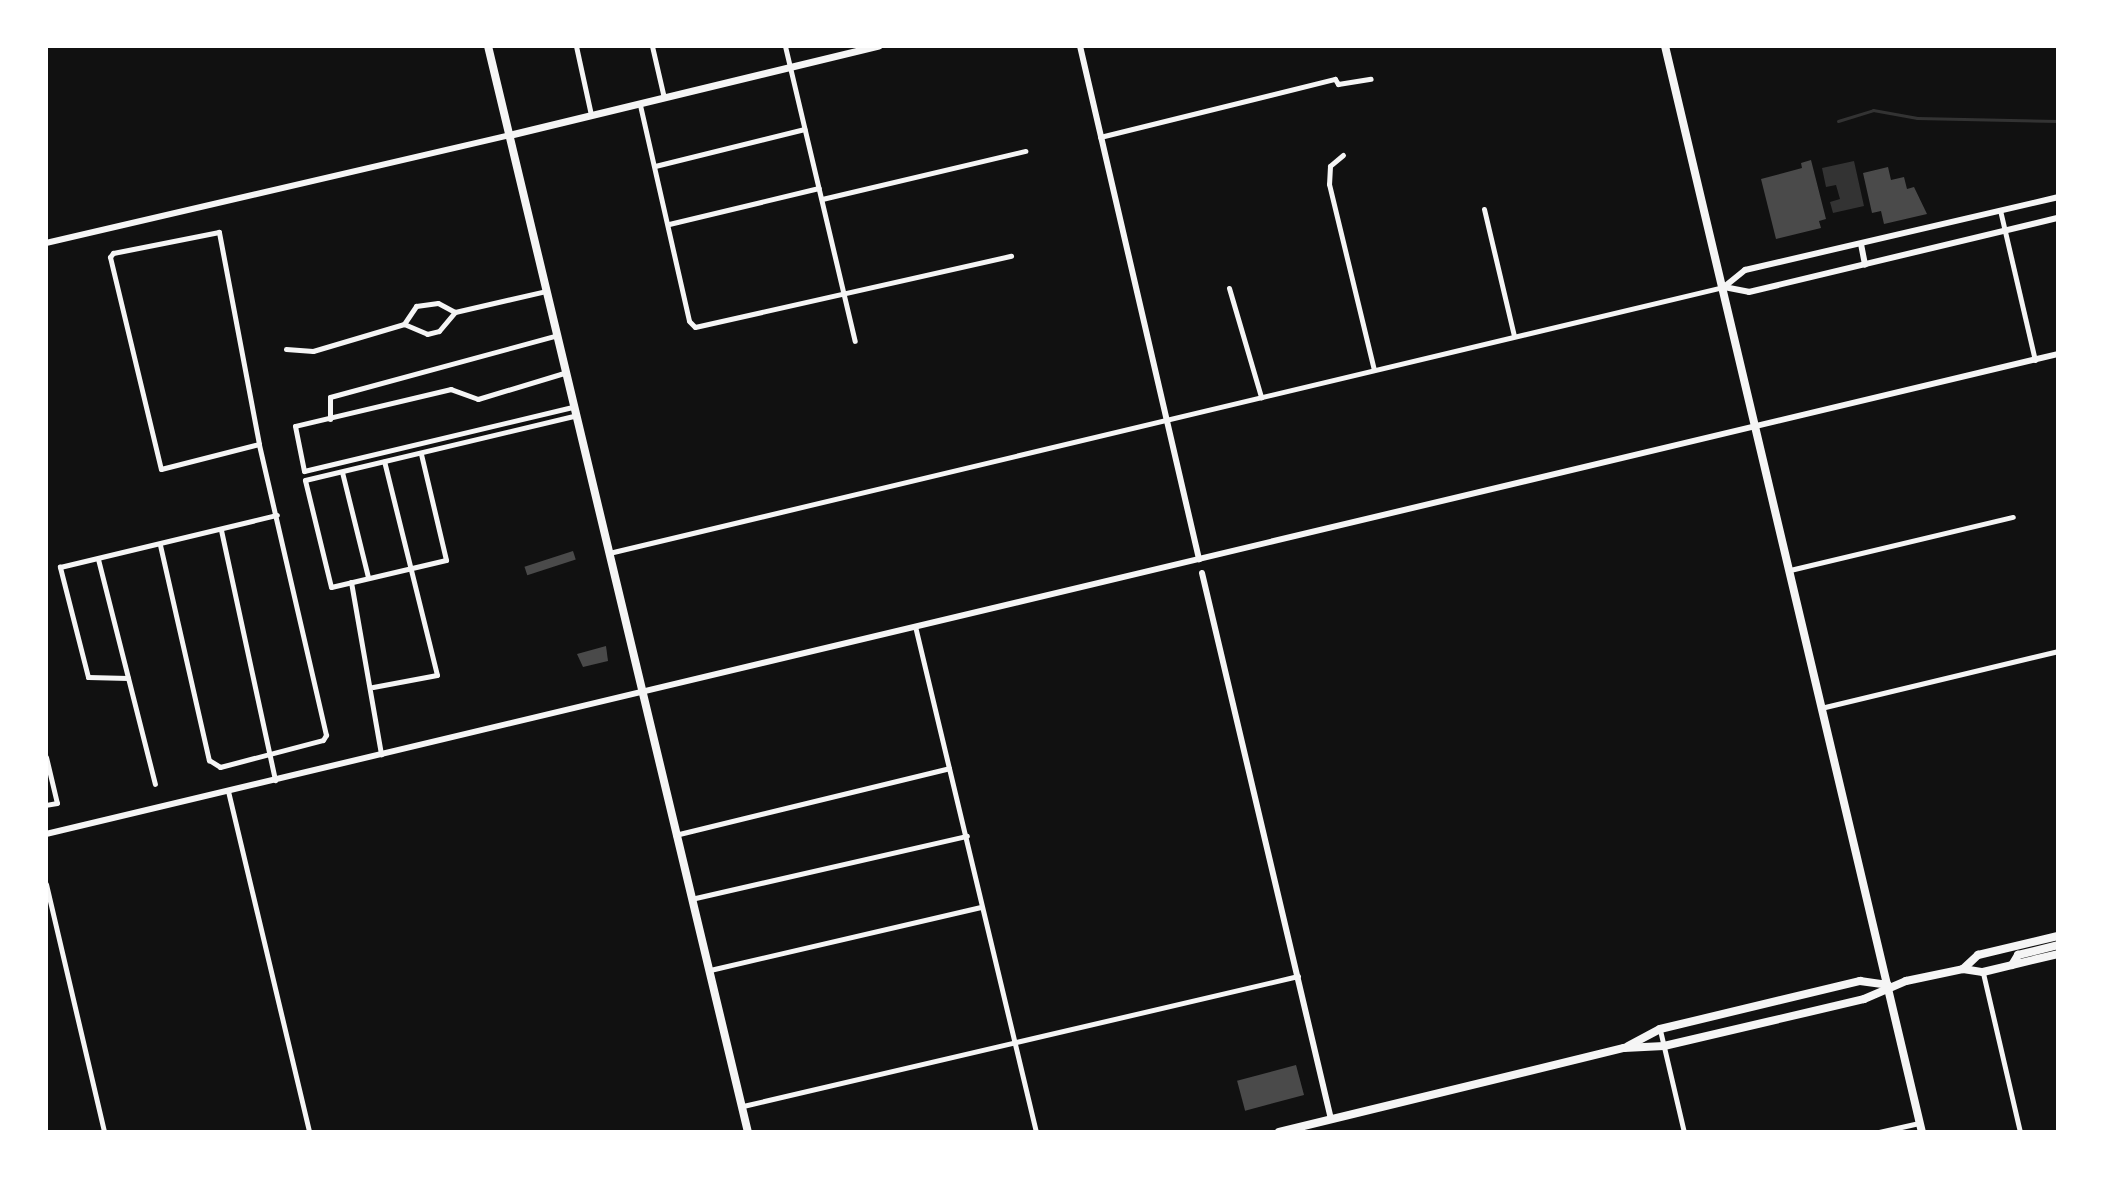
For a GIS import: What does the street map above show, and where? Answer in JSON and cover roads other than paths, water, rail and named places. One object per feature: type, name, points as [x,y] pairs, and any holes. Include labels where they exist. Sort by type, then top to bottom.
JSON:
[{"type":"main road","points":[[488,46],[572,412],[748,1132]]},
{"type":"main road","points":[[509,135],[878,46]]},
{"type":"main road","points":[[1665,46],[1825,707],[1921,1127]]},
{"type":"main road","points":[[1963,969],[1978,955],[2058,936]]},
{"type":"main road","points":[[2012,965],[2018,955],[2058,945]]},
{"type":"main road","points":[[1279,1132],[1624,1048],[1664,1046],[1864,999],[1889,985],[1963,969],[1983,972],[2058,954]]},
{"type":"main road","points":[[1624,1048],[1660,1029],[1860,981],[1889,985]]},
{"type":"street","points":[[576,46],[591,116]]},
{"type":"street","points":[[652,46],[664,98]]},
{"type":"street","points":[[785,46],[855,341]]},
{"type":"street","points":[[1080,46],[1331,1119]]},
{"type":"street","points":[[1100,137],[1335,79],[1338,84],[1371,79]]},
{"type":"street","points":[[640,105],[689,321],[704,327],[1011,256]]},
{"type":"street","points":[[655,166],[805,129]]},
{"type":"street","points":[[46,243],[509,135]]},
{"type":"street","points":[[822,199],[1025,151]]},
{"type":"street","points":[[1343,155],[1330,166],[1329,184],[1374,370]]},
{"type":"street","points":[[669,224],[819,188]]},
{"type":"street","points":[[1724,287],[1745,270],[2058,197]]},
{"type":"street","points":[[1484,209],[1514,336]]},
{"type":"street","points":[[2000,210],[2035,360]]},
{"type":"street","points":[[608,553],[1724,287],[1749,292],[2058,218]]},
{"type":"street","points":[[160,545],[209,760],[220,767],[323,740],[326,735],[259,444],[219,232],[113,253],[110,257],[161,469],[259,444]]},
{"type":"street","points":[[1861,244],[1865,265]]},
{"type":"street","points":[[1229,288],[1261,397]]},
{"type":"street","points":[[404,324],[427,334],[439,331],[455,312],[546,291]]},
{"type":"street","points":[[286,349],[313,351],[404,324],[416,306],[438,303],[455,312]]},
{"type":"street","points":[[330,419],[330,397],[555,336]]},
{"type":"street","points":[[46,834],[2058,354]]},
{"type":"street","points":[[564,373],[478,399],[451,389],[295,426],[304,471],[572,412]]},
{"type":"street","points":[[421,454],[446,560],[331,587],[305,480],[421,454],[572,412]]},
{"type":"street","points":[[373,687],[437,675],[384,461]]},
{"type":"street","points":[[342,472],[368,577]]},
{"type":"street","points":[[128,678],[88,677],[60,567],[277,515]]},
{"type":"street","points":[[1790,570],[2013,517]]},
{"type":"street","points":[[221,530],[275,780]]},
{"type":"street","points":[[98,559],[155,784]]},
{"type":"street","points":[[351,582],[373,687],[382,755]]},
{"type":"street","points":[[915,625],[1036,1132]]},
{"type":"street","points":[[1825,707],[2058,651]]},
{"type":"street","points":[[46,757],[57,803],[46,805]]},
{"type":"street","points":[[675,835],[949,768]]},
{"type":"street","points":[[228,791],[309,1132]]},
{"type":"street","points":[[690,900],[967,836]]},
{"type":"street","points":[[46,884],[104,1132]]},
{"type":"street","points":[[707,970],[981,907]]},
{"type":"street","points":[[1983,972],[2020,1132]]},
{"type":"street","points":[[742,1106],[1299,976]]},
{"type":"street","points":[[1660,1029],[1684,1132]]},
{"type":"street","points":[[1879,1132],[1921,1127]]},
{"type":"waterway","points":[[1838,121],[1873,110],[1917,118],[2058,121]]}]
